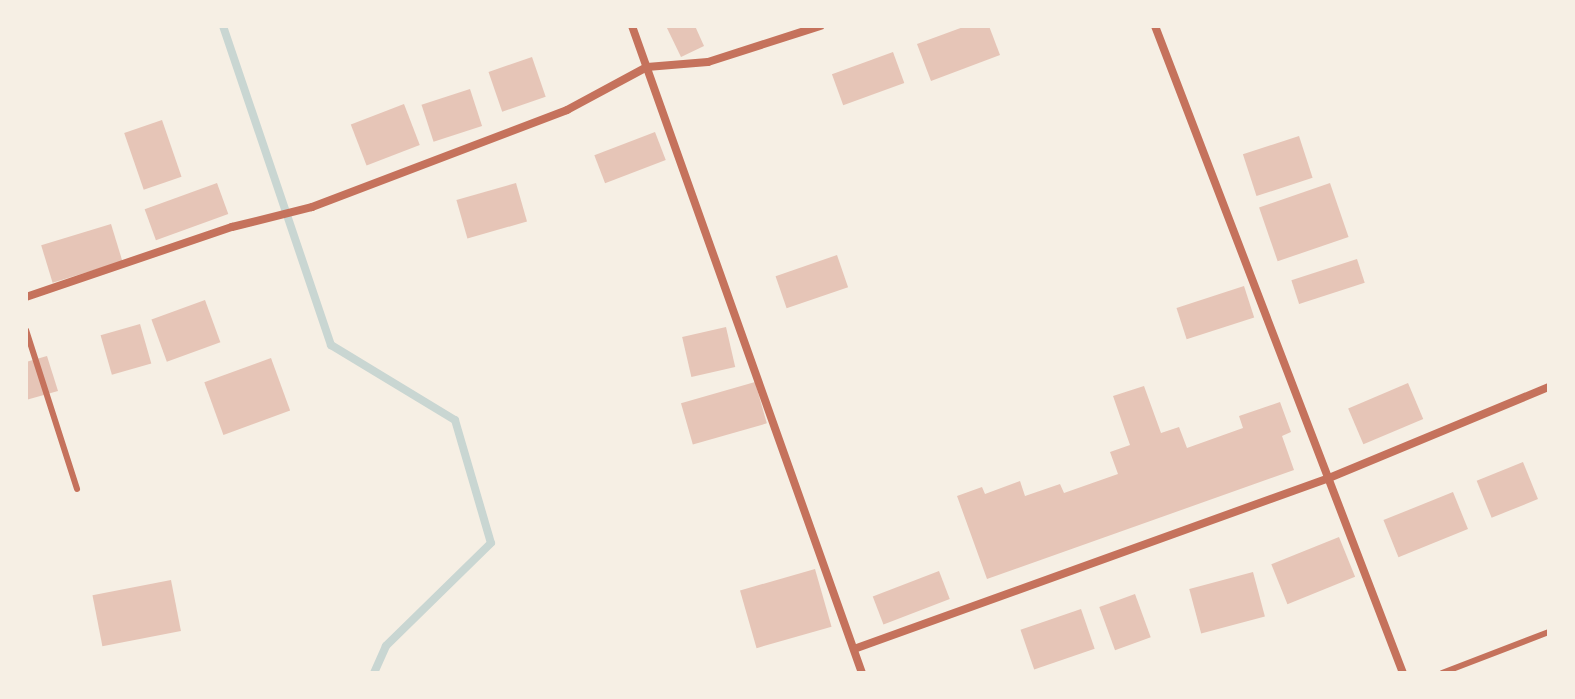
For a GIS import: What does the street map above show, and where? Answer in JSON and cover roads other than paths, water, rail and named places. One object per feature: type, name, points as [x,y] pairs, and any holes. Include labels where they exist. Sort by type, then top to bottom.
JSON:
[{"type":"street","points":[[632,26],[862,673]]},
{"type":"street","points":[[26,297],[232,227],[312,207],[567,110],[647,67],[708,62],[820,26]]},
{"type":"street","points":[[1155,26],[1403,673]]},
{"type":"street","points":[[854,649],[1329,478],[1549,387]]},
{"type":"lane","points":[[26,330],[77,489]]},
{"type":"lane","points":[[1442,673],[1549,632]]},
{"type":"waterway","points":[[223,26],[331,345],[455,420],[491,543],[386,646],[374,673]]}]
